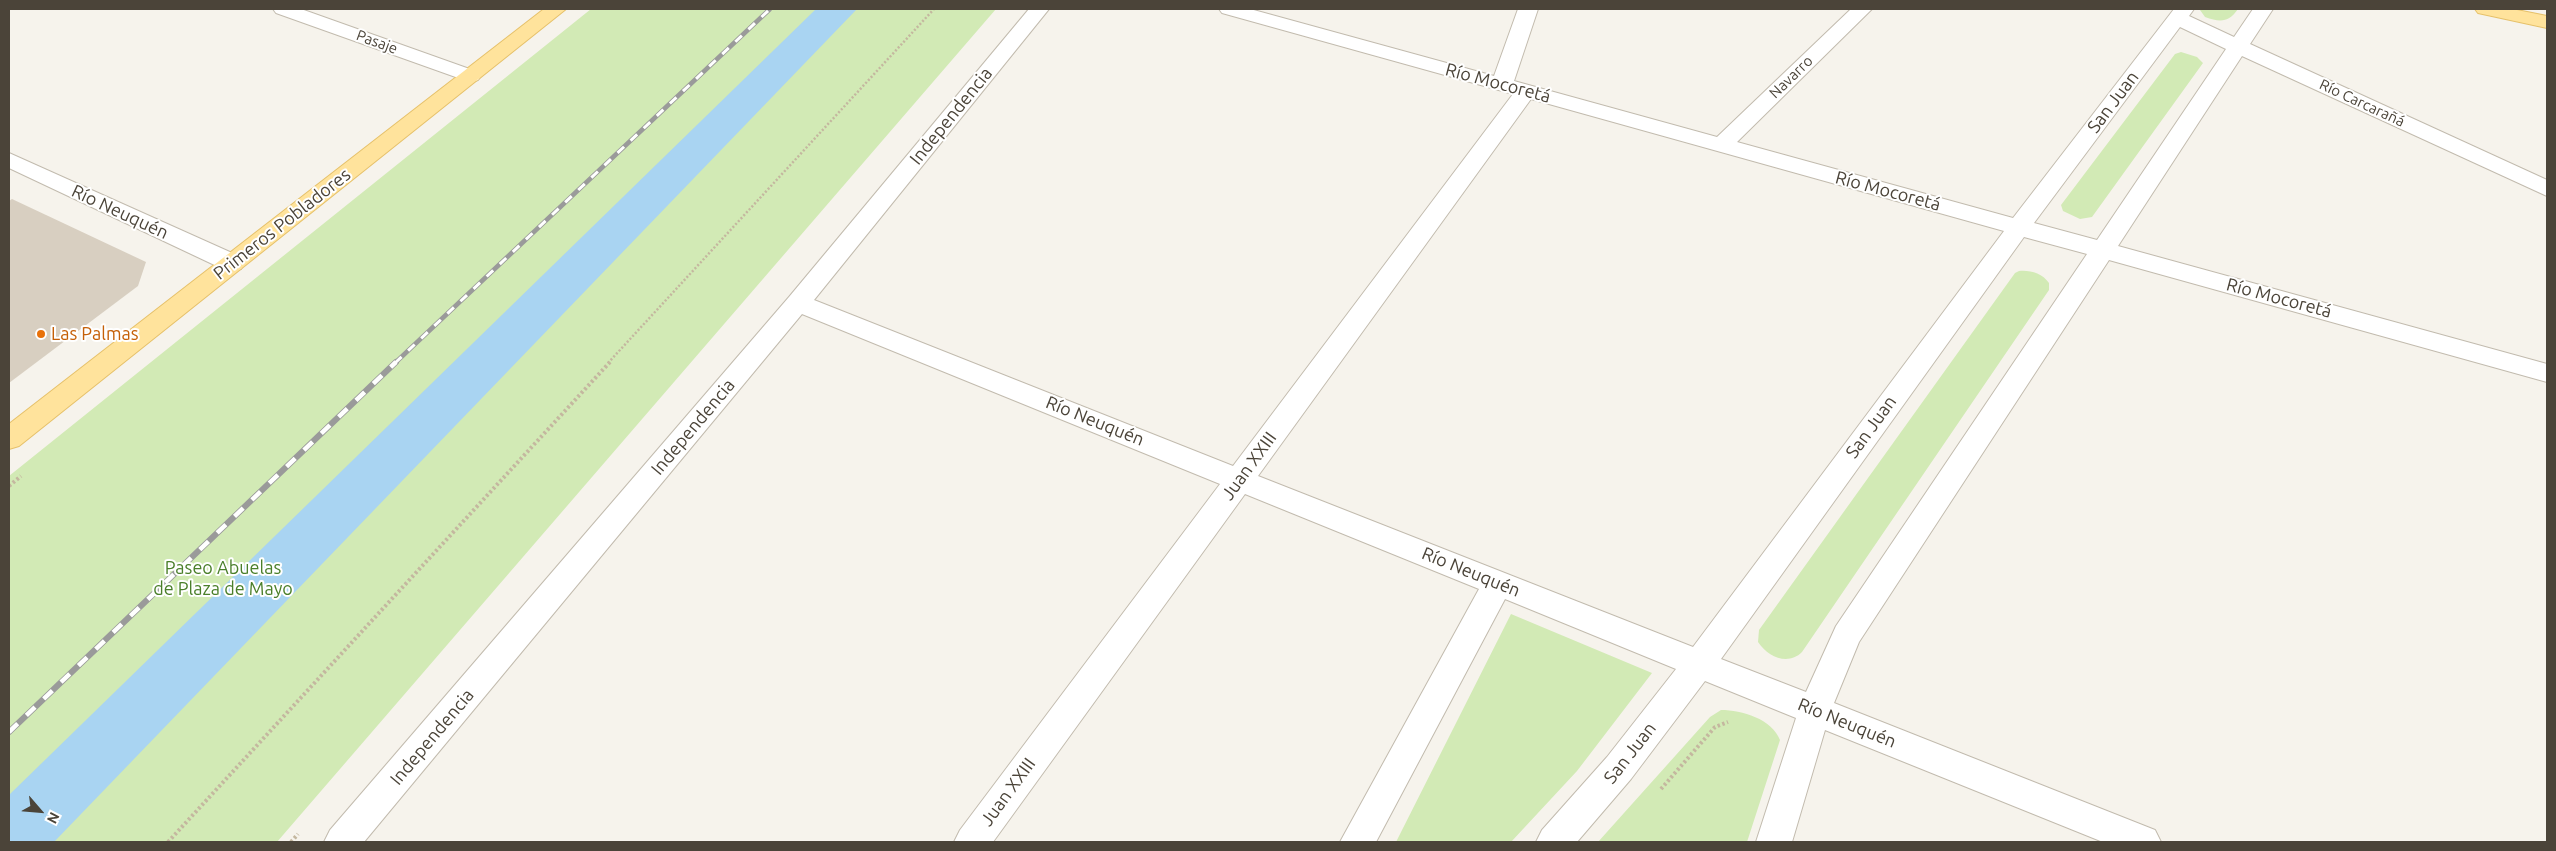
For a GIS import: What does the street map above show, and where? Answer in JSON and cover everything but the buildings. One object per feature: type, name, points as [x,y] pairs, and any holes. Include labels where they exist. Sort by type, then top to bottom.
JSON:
[{"type":"main road","name":"Primeros Pobladores","points":[[9,439],[556,9]]},
{"type":"main road","points":[[2485,9],[2547,22]]},
{"type":"street","name":"Pasaje","points":[[283,9],[471,76]]},
{"type":"street","name":"Independencia","points":[[342,842],[798,303],[1039,9]]},
{"type":"street","name":"Río Mocoretá","points":[[1229,9],[1296,17],[1514,87],[2547,373]]},
{"type":"street","name":"Juan XXIII","points":[[972,842],[1239,479],[1514,87],[1528,9]]},
{"type":"street","name":"Navarro","points":[[1721,145],[1862,9]]},
{"type":"street","points":[[1774,842],[1814,710],[1829,670],[1847,635],[2263,9]]},
{"type":"street","name":"Río Carcarañá","points":[[2180,14],[2238,46],[2547,189]]},
{"type":"street","name":"San Juan","points":[[1554,842],[1581,814],[1624,761],[2019,227],[2180,14]]},
{"type":"street","name":"Río Neuquén","points":[[9,160],[232,264]]},
{"type":"street","points":[[9,181],[30,170]]},
{"type":"street","name":"Río Neuquén","points":[[798,303],[2143,842]]},
{"type":"street","points":[[1358,842],[1498,583]]},
{"type":"path","points":[[168,842],[934,9]]},
{"type":"path","points":[[1659,792],[1715,727]]},
{"type":"green space","name":"Paseo Abuelas de Plaza de Mayo","points":[[591,9],[996,9],[277,842],[9,842],[9,476]]},
{"type":"green space","points":[[2238,9],[2228,19],[2220,21],[2205,17],[2200,10]]},
{"type":"green space","points":[[2181,52],[2197,57],[2203,63],[2092,217],[2080,219],[2063,211],[2061,205],[2175,54]]},
{"type":"green space","points":[[2019,271],[2031,272],[2043,277],[2049,283],[2049,290],[1802,652],[1785,659],[1767,652],[1758,642],[1759,630],[2015,273]]},
{"type":"green space","points":[[1511,614],[1652,673],[1577,771],[1511,842],[1396,842]]},
{"type":"green space","points":[[1721,710],[1747,714],[1763,721],[1770,726],[1780,740],[1747,842],[1598,842],[1710,717]]},
{"type":"waterway","points":[[9,841],[838,9]]},
{"type":"railway","points":[[395,363],[770,9]]},
{"type":"railway","points":[[9,732],[396,362]]},
{"type":"place","name":"Las Palmas","points":[[41,334]]}]
